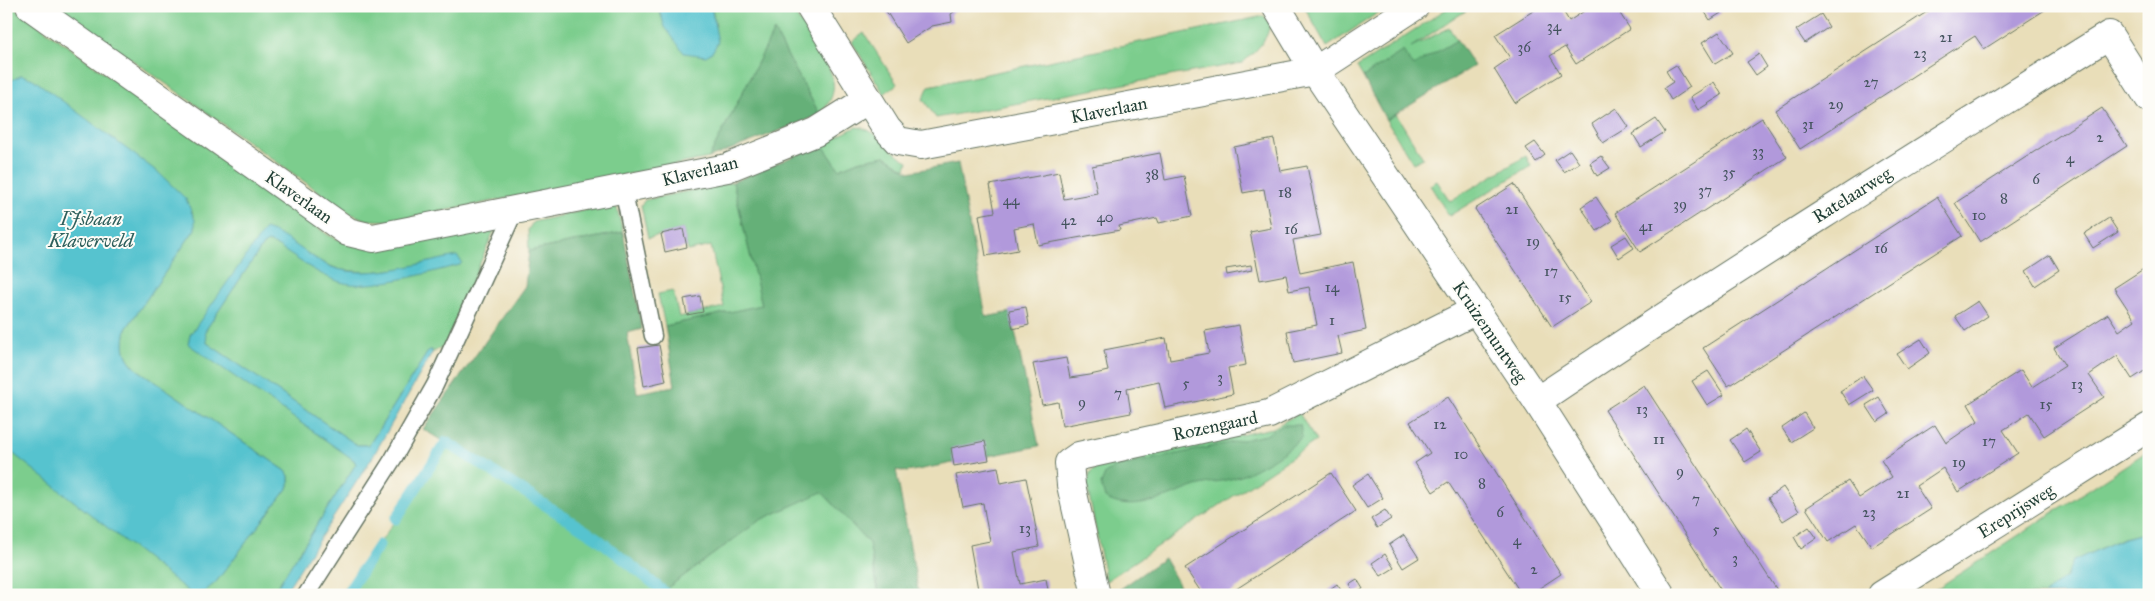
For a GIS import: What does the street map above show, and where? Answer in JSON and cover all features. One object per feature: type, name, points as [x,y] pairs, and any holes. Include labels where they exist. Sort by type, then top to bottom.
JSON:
[{"type":"street","name":"Klaverlaan","points":[[30,6],[348,232],[373,238],[727,168],[816,132],[867,100],[887,129],[898,141],[921,145],[1315,71],[1415,6]]},
{"type":"street","points":[[810,6],[867,100]]},
{"type":"street","name":"Kruizemuntweg","points":[[1276,6],[1315,71],[1476,310],[1661,595]]},
{"type":"street","name":"Ratelaarweg","points":[[1536,401],[1674,309],[1836,205],[2109,35],[2149,98]]},
{"type":"street","name":"Rozengaard","points":[[1096,595],[1071,484],[1069,463],[1080,456],[1269,414],[1476,310]]},
{"type":"street","name":"Ereprijsweg","points":[[1882,595],[2149,427]]},
{"type":"lane","points":[[623,188],[653,336]]},
{"type":"lane","points":[[306,595],[393,459],[430,393],[515,210]]},
{"type":"green space","points":[[6,6],[12,6],[328,235],[352,245],[496,226],[445,345],[432,353],[432,350],[429,350],[369,445],[357,445],[207,343],[205,331],[263,245],[268,242],[365,284],[460,265],[368,272],[341,270],[325,264],[272,232],[190,335],[354,460],[356,464],[272,595],[6,595],[6,448],[204,592],[216,582],[289,486],[289,476],[286,471],[138,370],[130,361],[124,347],[126,329],[195,229],[192,211],[10,81],[6,87]]},
{"type":"green space","points":[[56,6],[658,6],[665,27],[716,26],[711,6],[789,6],[825,59],[833,82],[833,91],[830,101],[820,115],[774,31],[709,158],[393,221],[367,220],[349,213]]},
{"type":"green space","points":[[1304,6],[1388,6],[1327,47]]},
{"type":"green space","points":[[1451,6],[1473,6],[1411,47],[1449,28],[1457,40],[1413,67],[1403,52],[1363,77],[1357,67]]},
{"type":"green space","points":[[1264,16],[1270,22],[1267,34],[1256,50],[1242,63],[936,118],[923,99],[929,86]]},
{"type":"green space","points":[[774,31],[820,115],[709,158]]},
{"type":"green space","points":[[864,33],[897,84],[884,94],[852,42]]},
{"type":"green space","points":[[1457,40],[1474,66],[1386,120],[1363,77],[1403,51],[1413,66]]},
{"type":"green space","points":[[1396,114],[1423,158],[1413,163],[1386,120]]},
{"type":"green space","points":[[856,127],[871,131],[908,161],[906,169],[885,156],[858,161],[839,169],[822,144]]},
{"type":"green space","points":[[822,144],[839,169],[858,161],[885,156],[909,172],[958,163],[986,317],[1011,312],[1039,446],[907,472],[896,470],[919,595],[879,595],[869,543],[822,492],[760,520],[663,591],[597,538],[423,429],[525,286],[529,251],[623,232],[642,329],[627,333],[637,393],[675,386],[665,326],[762,305],[733,182]]},
{"type":"green space","points":[[1526,156],[1531,166],[1449,216],[1430,185],[1437,181],[1450,201]]},
{"type":"green space","points":[[733,182],[762,305],[665,326],[658,294],[673,291],[679,317],[724,307],[711,246],[688,251],[683,229],[648,238],[641,205],[645,200]]},
{"type":"green space","points":[[608,205],[617,208],[623,232],[529,251],[528,230],[533,222]]},
{"type":"green space","points":[[1299,413],[1316,441],[1106,581],[1087,485],[1090,473],[1101,464],[1273,428]]},
{"type":"green space","points":[[1283,425],[1300,425],[1302,437],[1289,449],[1241,476],[1196,486],[1162,499],[1139,504],[1127,505],[1105,498],[1101,484],[1106,472],[1116,467],[1266,435]]},
{"type":"green space","points":[[446,442],[597,538],[663,591],[760,520],[822,491],[869,543],[879,595],[346,595]]},
{"type":"green space","points":[[2149,450],[2149,526],[2140,534],[2124,538],[2073,561],[2066,577],[2043,595],[1927,595]]},
{"type":"green space","points":[[1164,558],[1185,595],[1118,595],[1119,590]]},
{"type":"water","points":[[658,6],[711,6],[718,42],[713,51],[706,56],[684,53],[665,27]]},
{"type":"water","name":"IJsbaan Klaverveld","points":[[22,75],[33,79],[159,173],[186,199],[195,220],[195,229],[126,329],[124,347],[130,361],[138,370],[286,471],[289,476],[289,486],[216,582],[204,592],[192,594],[6,448],[6,87],[10,81]]},
{"type":"water","points":[[265,229],[287,239],[325,264],[355,272],[390,270],[457,256],[462,262],[460,265],[399,280],[352,284],[340,282],[323,275],[268,242],[263,245],[205,331],[207,343],[357,445],[369,445],[429,350],[432,350],[372,458],[283,595],[272,595],[356,464],[354,460],[188,344],[190,335]]},
{"type":"water","points":[[2149,526],[2149,586],[2134,595],[2043,595],[2066,577],[2073,561],[2124,538],[2140,534]]},
{"type":"building","points":[[893,6],[962,6],[951,14],[952,22],[932,26],[906,43],[886,11]]},
{"type":"building","points":[[1541,6],[1560,6],[1569,21],[1592,6],[1628,6],[1619,12],[1630,29],[1576,64],[1565,47],[1550,56],[1561,74],[1515,103],[1494,69],[1510,58],[1495,35]]},
{"type":"building","points":[[1701,6],[1716,6],[1721,13],[1710,20]]},
{"type":"building","points":[[1936,6],[1956,6],[1959,10],[1965,6],[2051,6],[1984,49],[1975,36],[1800,149],[1775,110]]},
{"type":"building","points":[[1821,14],[1829,27],[1805,43],[1796,30]]},
{"type":"building","points":[[1719,32],[1733,53],[1715,64],[1702,43]]},
{"type":"building","points":[[1759,54],[1767,67],[1756,75],[1747,62]]},
{"type":"building","points":[[1676,65],[1690,87],[1671,100],[1664,88],[1673,82],[1666,71]]},
{"type":"building","points":[[1714,82],[1722,95],[1698,110],[1690,97]]},
{"type":"building","points":[[1616,108],[1629,127],[1603,143],[1592,124]]},
{"type":"building","points":[[2102,108],[2127,146],[1980,242],[1955,203]]},
{"type":"building","points":[[1762,118],[1787,157],[1640,252],[1615,213]]},
{"type":"building","points":[[1656,119],[1665,132],[1641,147],[1633,134]]},
{"type":"building","points":[[1274,139],[1280,171],[1307,166],[1321,235],[1293,240],[1300,273],[1353,262],[1366,330],[1338,336],[1342,353],[1293,363],[1287,331],[1317,325],[1309,287],[1289,291],[1286,275],[1260,280],[1250,232],[1271,228],[1264,189],[1243,193],[1234,147]]},
{"type":"building","points":[[1535,142],[1545,155],[1536,162],[1526,148]]},
{"type":"building","points":[[1570,150],[1579,163],[1564,172],[1555,160]]},
{"type":"building","points":[[1160,153],[1165,180],[1184,176],[1192,216],[1159,223],[1157,218],[1119,226],[1120,230],[1038,245],[1034,224],[1014,228],[1018,250],[986,256],[979,215],[995,212],[990,185],[1059,172],[1064,199],[1097,193],[1092,166]]},
{"type":"building","points":[[1601,156],[1610,168],[1597,176],[1590,163]]},
{"type":"building","points":[[1514,184],[1591,302],[1552,327],[1475,209]]},
{"type":"building","points":[[1596,197],[1612,221],[1597,231],[1581,207]]},
{"type":"building","points":[[1937,197],[1962,236],[1728,386],[1703,348]]},
{"type":"building","points":[[2109,218],[2118,232],[2093,248],[2084,234]]},
{"type":"building","points":[[683,229],[687,247],[665,252],[661,234]]},
{"type":"building","points":[[1626,236],[1634,248],[1619,258],[1611,245]]},
{"type":"building","points":[[2050,255],[2059,270],[2035,286],[2026,271]]},
{"type":"building","points":[[1251,265],[1252,270],[1227,275],[1226,269]]},
{"type":"building","points":[[2145,268],[2149,274],[2149,368],[2132,379],[2117,356],[2089,375],[2104,397],[2044,436],[2029,413],[2003,430],[2018,453],[1958,492],[1943,468],[1916,486],[1931,509],[1872,547],[1856,524],[1828,542],[1806,508],[1848,481],[1859,498],[1892,477],[1881,460],[1935,425],[1946,443],[1978,421],[1968,404],[2021,370],[2032,387],[2065,366],[2054,348],[2108,314],[2119,331],[2135,320],[2114,288]]},
{"type":"building","points":[[700,296],[703,312],[687,315],[684,299]]},
{"type":"building","points":[[1978,301],[1988,316],[1965,331],[1955,316]]},
{"type":"building","points":[[1026,307],[1029,325],[1013,329],[1009,310]]},
{"type":"building","points":[[1239,325],[1246,365],[1228,368],[1233,394],[1165,408],[1159,381],[1127,388],[1131,413],[1062,426],[1058,402],[1042,405],[1033,364],[1066,358],[1070,378],[1090,375],[1108,371],[1104,350],[1166,338],[1170,360],[1209,353],[1205,331]]},
{"type":"building","points":[[1921,339],[1930,353],[1907,369],[1897,354]]},
{"type":"building","points":[[659,345],[666,381],[644,386],[638,348]]},
{"type":"building","points":[[1708,371],[1724,395],[1707,405],[1692,381]]},
{"type":"building","points":[[1863,376],[1873,390],[1849,405],[1840,391]]},
{"type":"building","points":[[1644,385],[1777,590],[1771,595],[1724,595],[1605,410]]},
{"type":"building","points":[[1448,397],[1561,574],[1529,595],[1522,595],[1448,482],[1433,492],[1415,463],[1430,453],[1410,422]]},
{"type":"building","points":[[1879,397],[1889,414],[1877,422],[1866,405]]},
{"type":"building","points":[[1804,413],[1813,428],[1791,442],[1782,428]]},
{"type":"building","points":[[1746,429],[1761,452],[1745,462],[1730,440]]},
{"type":"building","points":[[985,441],[989,460],[954,466],[951,448]]},
{"type":"building","points":[[998,467],[1001,483],[1026,478],[1033,512],[1039,547],[1014,552],[1020,584],[1046,579],[1049,595],[979,595],[970,545],[990,541],[983,503],[963,507],[956,475]]},
{"type":"building","points":[[1331,473],[1356,511],[1227,595],[1203,595],[1185,568]]},
{"type":"building","points":[[1368,474],[1383,498],[1367,508],[1352,485]]},
{"type":"building","points":[[1783,487],[1799,511],[1783,521],[1768,498]]},
{"type":"building","points":[[1385,510],[1391,519],[1377,528],[1371,519]]},
{"type":"building","points":[[1809,527],[1817,538],[1801,549],[1794,537]]},
{"type":"building","points":[[1404,535],[1419,558],[1403,568],[1389,545]]},
{"type":"building","points":[[1385,554],[1394,568],[1381,576],[1372,563]]},
{"type":"building","points":[[1357,579],[1363,589],[1355,594],[1349,584]]},
{"type":"building","points":[[1337,584],[1344,595],[1321,595],[1326,592]]},
{"type":"waterway","points":[[396,519],[446,442],[597,538],[663,591],[664,595]]},
{"type":"waterway","points":[[346,595],[379,545]]}]
